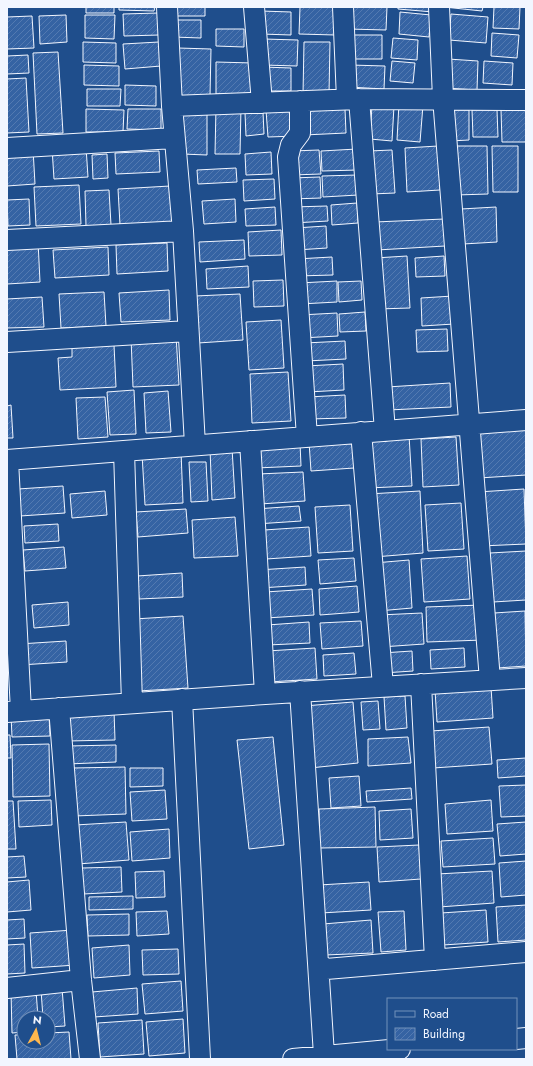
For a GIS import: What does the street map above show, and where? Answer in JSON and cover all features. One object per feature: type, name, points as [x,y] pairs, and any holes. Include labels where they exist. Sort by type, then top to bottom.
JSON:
[{"type":"street","points":[[167,7],[174,138],[183,231],[195,445]]},
{"type":"street","points":[[254,7],[262,103]]},
{"type":"street","points":[[343,7],[385,430]]},
{"type":"street","points":[[439,7],[443,98],[490,680]]},
{"type":"street","points":[[172,106],[353,99],[443,98],[526,100],[526,87]]},
{"type":"street","points":[[300,101],[300,133],[291,145],[288,157],[307,436]]},
{"type":"street","points":[[7,148],[174,138]]},
{"type":"street","points":[[7,240],[183,231]]},
{"type":"street","points":[[7,342],[188,331]]},
{"type":"street","points":[[526,420],[7,460],[14,712],[300,691],[526,678]]},
{"type":"street","points":[[361,432],[383,686]]},
{"type":"street","points":[[250,441],[265,694]]},
{"type":"street","points":[[124,451],[132,703]]},
{"type":"street","points":[[421,684],[435,960]]},
{"type":"street","points":[[300,691],[318,964],[332,1056]]},
{"type":"street","points":[[182,699],[200,1059]]},
{"type":"street","points":[[59,708],[81,980],[90,1059]]},
{"type":"street","points":[[318,964],[326,969],[526,952]]},
{"type":"street","points":[[7,988],[81,980]]},
{"type":"street","points":[[293,1059],[390,1050]]},
{"type":"building","points":[[86,7],[114,7],[114,13],[86,13]]},
{"type":"building","points":[[119,7],[155,7],[154,11],[119,10]]},
{"type":"building","points":[[171,7],[205,7],[205,16],[171,16]]},
{"type":"building","points":[[300,7],[336,7],[335,35],[299,34]]},
{"type":"building","points":[[348,7],[387,7],[386,30],[348,29]]},
{"type":"building","points":[[398,7],[433,7],[433,12],[398,9]]},
{"type":"building","points":[[444,7],[483,7],[482,11]]},
{"type":"building","points":[[494,7],[520,7],[519,29],[493,28]]},
{"type":"building","points":[[261,11],[291,12],[291,35],[261,34]]},
{"type":"building","points":[[400,12],[431,15],[429,37],[399,34]]},
{"type":"building","points":[[158,13],[159,35],[124,36],[123,14]]},
{"type":"building","points":[[451,14],[488,17],[486,43],[449,40]]},
{"type":"building","points":[[66,15],[67,42],[40,44],[39,16]]},
{"type":"building","points":[[85,15],[115,15],[114,39],[85,38]]},
{"type":"building","points":[[32,16],[34,48],[7,49],[7,17]]},
{"type":"building","points":[[173,20],[201,20],[201,38],[173,37]]},
{"type":"building","points":[[216,29],[244,29],[244,47],[216,46]]},
{"type":"building","points":[[492,33],[519,35],[517,58],[491,56]]},
{"type":"building","points":[[349,35],[382,35],[382,59],[349,59]]},
{"type":"building","points":[[393,38],[418,40],[417,60],[391,58]]},
{"type":"building","points":[[264,39],[298,40],[297,66],[263,65]]},
{"type":"building","points":[[83,42],[116,43],[116,63],[83,62]]},
{"type":"building","points":[[159,42],[161,66],[125,69],[123,44]]},
{"type":"building","points":[[304,42],[330,42],[329,94],[303,94]]},
{"type":"building","points":[[178,48],[211,49],[210,96],[178,96]]},
{"type":"building","points":[[58,52],[63,133],[37,134],[33,53]]},
{"type":"building","points":[[28,55],[29,73],[7,74],[7,56]]},
{"type":"building","points":[[448,59],[478,61],[477,90],[446,88]]},
{"type":"building","points":[[392,61],[415,63],[413,83],[390,81]]},
{"type":"building","points":[[484,61],[513,63],[512,85],[483,83]]},
{"type":"building","points":[[216,62],[253,63],[252,95],[216,94]]},
{"type":"building","points":[[84,65],[119,66],[119,86],[84,85]]},
{"type":"building","points":[[350,65],[385,66],[384,89],[349,87]]},
{"type":"building","points":[[263,67],[291,68],[291,91],[263,91]]},
{"type":"building","points":[[26,78],[29,132],[7,133],[7,79]]},
{"type":"building","points":[[125,85],[156,86],[156,106],[125,105]]},
{"type":"building","points":[[87,89],[121,89],[120,106],[87,106]]},
{"type":"building","points":[[399,103],[423,105],[420,142],[397,140]]},
{"type":"building","points":[[372,105],[394,106],[392,141],[370,139]]},
{"type":"building","points":[[216,107],[241,107],[240,154],[215,154]]},
{"type":"building","points":[[296,108],[297,136],[268,137],[266,110]]},
{"type":"building","points":[[86,109],[124,110],[123,132],[86,132]]},
{"type":"building","points":[[128,109],[161,109],[161,130],[127,129]]},
{"type":"building","points":[[345,109],[346,133],[304,135],[303,111]]},
{"type":"building","points":[[446,110],[469,110],[469,140],[450,141]]},
{"type":"building","points":[[472,110],[497,110],[498,137],[473,137]]},
{"type":"building","points":[[501,110],[526,110],[526,142],[502,142]]},
{"type":"building","points":[[182,112],[207,112],[207,155],[182,154]]},
{"type":"building","points":[[263,112],[264,134],[246,136],[245,113]]},
{"type":"building","points":[[438,146],[440,190],[407,192],[405,148]]},
{"type":"building","points":[[454,146],[487,146],[488,194],[456,195]]},
{"type":"building","points":[[492,146],[518,146],[518,192],[493,192]]},
{"type":"building","points":[[86,147],[88,177],[54,179],[52,148]]},
{"type":"building","points":[[33,149],[35,184],[7,186],[7,150]]},
{"type":"building","points":[[357,149],[358,170],[322,171],[321,151]]},
{"type":"building","points":[[319,150],[321,174],[292,175],[292,151]]},
{"type":"building","points":[[392,150],[395,193],[371,194],[369,151]]},
{"type":"building","points":[[159,151],[160,172],[116,174],[115,153]]},
{"type":"building","points":[[271,152],[272,174],[246,175],[245,154]]},
{"type":"building","points":[[107,154],[108,178],[93,179],[92,155]]},
{"type":"building","points":[[236,168],[237,182],[198,184],[197,170]]},
{"type":"building","points":[[357,175],[358,195],[323,197],[322,176]]},
{"type":"building","points":[[320,177],[321,198],[292,199],[291,178]]},
{"type":"building","points":[[274,179],[275,199],[244,201],[243,180]]},
{"type":"building","points":[[79,185],[81,224],[36,226],[34,187]]},
{"type":"building","points":[[170,186],[172,222],[120,225],[118,189]]},
{"type":"building","points":[[109,190],[111,225],[86,226],[85,191]]},
{"type":"building","points":[[29,199],[30,225],[8,226],[7,200]]},
{"type":"building","points":[[235,199],[236,222],[204,224],[202,201]]},
{"type":"building","points":[[357,203],[358,223],[332,225],[331,205]]},
{"type":"building","points":[[327,206],[328,221],[293,223],[292,207]]},
{"type":"building","points":[[275,207],[276,225],[246,226],[245,209]]},
{"type":"building","points":[[496,207],[497,242],[463,244],[461,209]]},
{"type":"building","points":[[444,219],[445,246],[377,250],[375,222]]},
{"type":"building","points":[[326,226],[327,248],[296,250],[295,228]]},
{"type":"building","points":[[281,230],[282,255],[249,256],[248,232]]},
{"type":"building","points":[[244,240],[245,259],[200,262],[199,242]]},
{"type":"building","points":[[38,241],[40,282],[7,284],[7,243]]},
{"type":"building","points":[[167,243],[168,271],[117,274],[116,245]]},
{"type":"building","points":[[108,247],[109,275],[55,278],[53,250]]},
{"type":"building","points":[[407,256],[410,308],[377,309],[375,258]]},
{"type":"building","points":[[444,256],[445,276],[416,277],[415,258]]},
{"type":"building","points":[[332,257],[333,275],[297,276],[296,259]]},
{"type":"building","points":[[248,266],[249,287],[207,289],[206,269]]},
{"type":"building","points":[[283,280],[284,306],[254,307],[253,281]]},
{"type":"building","points":[[337,281],[337,302],[300,304],[299,283]]},
{"type":"building","points":[[361,281],[362,300],[339,302],[338,282]]},
{"type":"building","points":[[169,290],[170,320],[121,322],[119,293]]},
{"type":"building","points":[[104,292],[106,326],[61,328],[59,294]]},
{"type":"building","points":[[240,294],[243,340],[198,343],[195,296]]},
{"type":"building","points":[[453,296],[454,324],[422,326],[421,298]]},
{"type":"building","points":[[42,297],[44,327],[7,328],[7,299]]},
{"type":"building","points":[[365,312],[366,331],[340,332],[339,314]]},
{"type":"building","points":[[337,313],[338,336],[301,338],[300,315]]},
{"type":"building","points":[[281,320],[284,368],[249,370],[246,322]]},
{"type":"building","points":[[447,329],[448,351],[417,352],[416,330]]},
{"type":"building","points":[[176,335],[179,385],[133,387],[131,338]]},
{"type":"building","points":[[345,341],[346,359],[306,361],[305,343]]},
{"type":"building","points":[[114,345],[116,387],[60,390],[58,358],[72,357],[72,347]]},
{"type":"building","points":[[343,364],[344,390],[308,392],[306,366]]},
{"type":"building","points":[[288,372],[291,421],[252,423],[250,374]]},
{"type":"building","points":[[450,383],[451,407],[388,410],[387,387]]},
{"type":"building","points":[[134,390],[136,434],[110,435],[107,392]]},
{"type":"building","points":[[168,391],[171,432],[146,433],[144,393]]},
{"type":"building","points":[[345,395],[346,418],[309,419],[308,397]]},
{"type":"building","points":[[105,397],[108,437],[78,439],[76,398]]},
{"type":"building","points":[[11,405],[13,438],[7,438],[7,406]]},
{"type":"building","points":[[526,422],[526,475],[479,478],[476,425]]},
{"type":"building","points":[[409,435],[412,486],[368,488],[365,437]]},
{"type":"building","points":[[456,437],[459,485],[423,487],[421,439]]},
{"type":"building","points":[[352,440],[354,468],[311,471],[309,442]]},
{"type":"building","points":[[300,443],[301,466],[256,468],[255,446]]},
{"type":"building","points":[[232,448],[235,498],[212,500],[210,449]]},
{"type":"building","points":[[181,451],[183,503],[145,505],[142,454]]},
{"type":"building","points":[[189,462],[206,462],[208,501],[191,502]]},
{"type":"building","points":[[303,472],[305,501],[260,504],[258,474]]},
{"type":"building","points":[[63,486],[65,513],[20,516],[18,489]]},
{"type":"building","points":[[524,489],[526,544],[481,546],[478,492]]},
{"type":"building","points":[[105,491],[107,515],[72,518],[70,494]]},
{"type":"building","points":[[420,491],[423,553],[374,557],[368,494]]},
{"type":"building","points":[[461,503],[464,549],[428,551],[425,505]]},
{"type":"building","points":[[350,505],[353,551],[318,553],[315,507]]},
{"type":"building","points":[[299,506],[301,521],[256,524],[255,509]]},
{"type":"building","points":[[186,509],[188,533],[138,537],[136,512]]},
{"type":"building","points":[[235,517],[238,556],[194,558],[192,520]]},
{"type":"building","points":[[58,524],[59,541],[25,543],[24,526]]},
{"type":"building","points":[[309,527],[311,556],[266,559],[264,530]]},
{"type":"building","points":[[64,547],[66,568],[25,571],[23,550]]},
{"type":"building","points":[[526,551],[526,600],[493,602],[490,553]]},
{"type":"building","points":[[467,556],[470,599],[424,602],[421,559]]},
{"type":"building","points":[[354,558],[356,581],[320,584],[318,560]]},
{"type":"building","points":[[409,560],[412,608],[378,611],[374,563]]},
{"type":"building","points":[[305,567],[306,585],[260,588],[258,570]]},
{"type":"building","points":[[182,573],[183,597],[139,599],[137,576]]},
{"type":"building","points":[[357,586],[359,612],[320,615],[319,589]]},
{"type":"building","points":[[312,589],[314,615],[266,618],[265,592]]},
{"type":"building","points":[[68,602],[69,625],[34,628],[32,605]]},
{"type":"building","points":[[481,605],[483,640],[427,642],[426,607]]},
{"type":"building","points":[[525,611],[526,666],[497,668],[494,613]]},
{"type":"building","points":[[422,613],[424,644],[381,647],[379,615]]},
{"type":"building","points":[[183,616],[188,688],[138,691],[134,619]]},
{"type":"building","points":[[361,621],[363,646],[322,649],[320,623]]},
{"type":"building","points":[[309,622],[310,643],[268,645],[267,625]]},
{"type":"building","points":[[66,641],[67,662],[20,665],[19,644]]},
{"type":"building","points":[[315,648],[317,679],[269,682],[267,651]]},
{"type":"building","points":[[464,648],[465,667],[431,669],[430,650]]},
{"type":"building","points":[[412,651],[413,671],[383,673],[382,653]]},
{"type":"building","points":[[354,653],[356,674],[324,676],[323,655]]},
{"type":"building","points":[[491,687],[493,718],[437,722],[435,690]]},
{"type":"building","points":[[405,696],[407,728],[386,730],[384,697]]},
{"type":"building","points":[[378,701],[380,729],[363,730],[361,702]]},
{"type":"building","points":[[353,702],[358,763],[310,768],[304,706]]},
{"type":"building","points":[[114,711],[115,740],[68,741],[67,712]]},
{"type":"building","points":[[11,715],[49,715],[50,736],[12,737]]},
{"type":"building","points":[[489,727],[492,764],[433,768],[431,731]]},
{"type":"building","points":[[7,735],[10,735],[11,758],[7,758]]},
{"type":"building","points":[[273,737],[284,845],[249,849],[237,740]]},
{"type":"building","points":[[408,737],[411,763],[368,766],[368,739]]},
{"type":"building","points":[[49,744],[50,796],[13,797],[12,745]]},
{"type":"building","points":[[116,745],[116,762],[67,764],[67,746]]},
{"type":"building","points":[[526,758],[526,776],[498,778],[497,760]]},
{"type":"building","points":[[125,767],[126,814],[74,816],[73,768]]},
{"type":"building","points":[[130,768],[163,768],[163,786],[130,787]]},
{"type":"building","points":[[359,776],[361,806],[331,808],[329,778]]},
{"type":"building","points":[[526,785],[526,816],[501,817],[499,786]]},
{"type":"building","points":[[411,788],[412,799],[367,802],[366,791]]},
{"type":"building","points":[[165,790],[167,819],[132,821],[130,792]]},
{"type":"building","points":[[51,800],[52,825],[19,827],[18,801]]},
{"type":"building","points":[[491,800],[493,831],[447,834],[445,804]]},
{"type":"building","points":[[7,801],[13,801],[16,849],[7,849]]},
{"type":"building","points":[[375,807],[376,847],[320,848],[319,809]]},
{"type":"building","points":[[411,809],[413,838],[380,840],[379,811]]},
{"type":"building","points":[[126,822],[129,860],[78,864],[75,825]]},
{"type":"building","points":[[526,822],[526,854],[500,856],[497,824]]},
{"type":"building","points":[[169,829],[170,858],[132,861],[130,832]]},
{"type":"building","points":[[493,838],[495,864],[443,867],[441,841]]},
{"type":"building","points":[[419,845],[421,879],[379,882],[377,847]]},
{"type":"building","points":[[24,856],[26,877],[7,878],[7,857]]},
{"type":"building","points":[[526,861],[526,895],[501,897],[499,863]]},
{"type":"building","points":[[121,867],[122,892],[83,894],[82,868]]},
{"type":"building","points":[[164,871],[165,897],[136,898],[135,872]]},
{"type":"building","points":[[492,871],[494,903],[439,907],[437,874]]},
{"type":"building","points":[[29,880],[31,910],[7,912],[7,882]]},
{"type":"building","points":[[369,882],[371,910],[321,913],[319,885]]},
{"type":"building","points":[[133,896],[133,909],[89,910],[89,897]]},
{"type":"building","points":[[526,905],[526,940],[498,942],[496,907]]},
{"type":"building","points":[[486,910],[488,942],[443,945],[441,913]]},
{"type":"building","points":[[167,911],[169,934],[137,936],[136,912]]},
{"type":"building","points":[[404,911],[406,950],[381,952],[378,912]]},
{"type":"building","points":[[129,914],[129,935],[88,936],[87,915]]},
{"type":"building","points":[[24,919],[25,938],[7,939],[7,920]]},
{"type":"building","points":[[371,920],[373,953],[325,955],[323,924]]},
{"type":"building","points":[[73,930],[76,965],[32,968],[30,933]]},
{"type":"building","points":[[24,944],[25,973],[7,974],[7,945]]},
{"type":"building","points":[[129,945],[130,975],[94,978],[92,948]]},
{"type":"building","points":[[178,949],[179,974],[143,975],[142,950]]},
{"type":"building","points":[[181,981],[183,1011],[145,1014],[142,984]]},
{"type":"building","points":[[62,988],[65,1026],[56,1027],[56,1010],[42,1010],[41,990]]},
{"type":"building","points":[[137,988],[138,1014],[94,1017],[92,992]]},
{"type":"building","points":[[36,990],[37,1010],[16,1010],[16,1033],[12,1033],[11,991]]},
{"type":"building","points":[[183,1019],[185,1053],[149,1056],[146,1022]]},
{"type":"building","points":[[142,1020],[144,1054],[100,1057],[98,1023]]},
{"type":"building","points":[[69,1032],[71,1059],[17,1059],[16,1050],[56,1050],[56,1033]]}]
